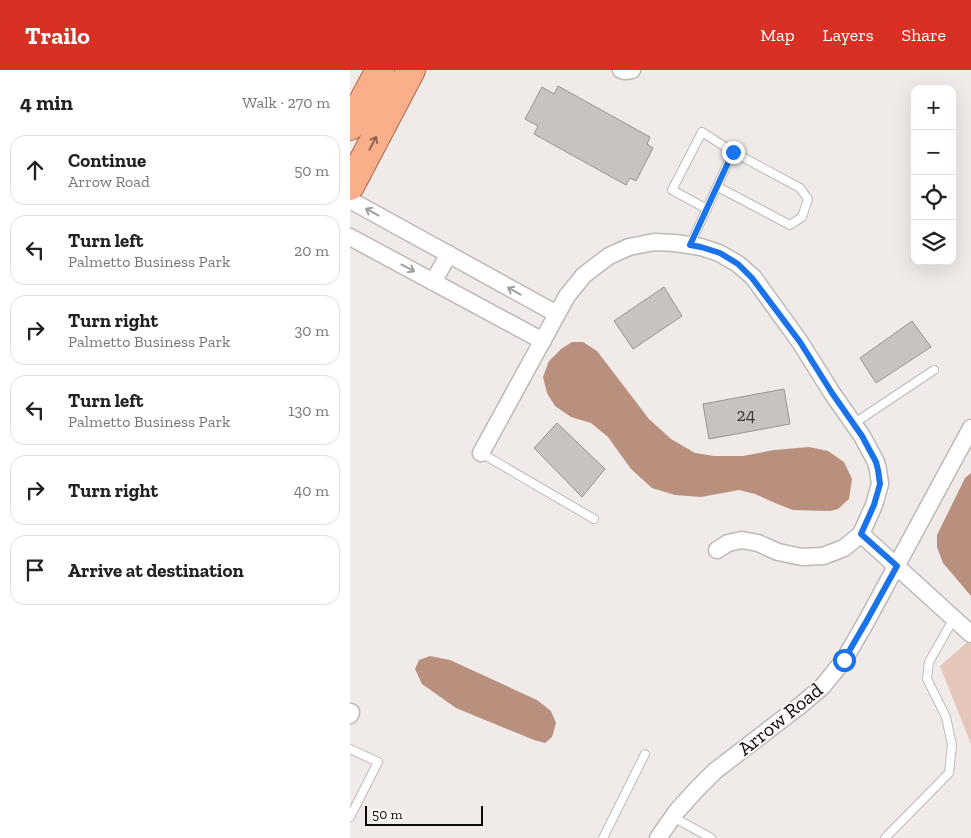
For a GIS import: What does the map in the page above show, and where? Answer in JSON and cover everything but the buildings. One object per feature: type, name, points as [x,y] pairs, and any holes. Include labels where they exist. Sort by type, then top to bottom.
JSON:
[{"type":"highway","points":[[350,126],[380,70]]},
{"type":"highway","points":[[350,186],[411,70]]},
{"type":"street","points":[[621,70],[632,70]]},
{"type":"street","points":[[350,200],[557,314]]},
{"type":"street","points":[[350,237],[543,341]]},
{"type":"street","points":[[481,453],[567,296],[584,275],[609,256],[629,247],[654,242],[675,242],[720,253],[738,264],[752,278],[800,342],[862,436],[876,462],[880,484],[874,505],[861,534],[844,548],[823,556],[802,557],[778,552],[758,543],[742,540],[728,543],[717,550]]},
{"type":"street","points":[[433,282],[449,254]]},
{"type":"street","name":"Arrow Road","points":[[658,838],[673,817],[715,771],[822,687],[844,660],[971,428]]},
{"type":"street","points":[[861,534],[971,634]]},
{"type":"lane","points":[[706,209],[672,190],[702,132],[733,152],[800,188],[808,199],[802,217],[790,225],[718,187]]},
{"type":"lane","points":[[690,245],[733,152]]},
{"type":"lane","points":[[853,424],[934,370]]},
{"type":"lane","points":[[481,453],[594,519]]},
{"type":"lane","points":[[885,838],[949,773],[952,745],[946,717],[927,679],[929,662],[954,618]]},
{"type":"lane","points":[[350,749],[378,762],[350,817]]},
{"type":"lane","points":[[613,838],[604,836],[645,754]]},
{"type":"lane","points":[[673,817],[711,838]]},
{"type":"shaded area","points":[[572,342],[583,342],[597,351],[649,419],[671,439],[695,453],[714,456],[743,456],[774,450],[809,447],[828,451],[844,462],[852,479],[849,499],[838,509],[830,511],[793,510],[755,494],[739,490],[701,497],[675,495],[652,488],[631,469],[608,437],[591,423],[571,417],[555,406],[547,393],[543,377],[549,361],[561,349]]},
{"type":"shaded area","points":[[971,473],[971,596],[943,563],[937,547],[937,535],[965,478]]},
{"type":"shaded area","points":[[971,639],[971,744],[940,666]]},
{"type":"shaded area","points":[[430,656],[450,660],[537,700],[551,711],[556,723],[552,737],[545,743],[534,740],[456,708],[422,684],[415,669],[419,660]]},
{"type":"route","points":[[733,152],[690,245],[720,253],[738,264],[752,278],[800,342],[862,436],[876,462],[878,470],[880,484],[874,505],[861,534],[897,566],[844,660]]}]
